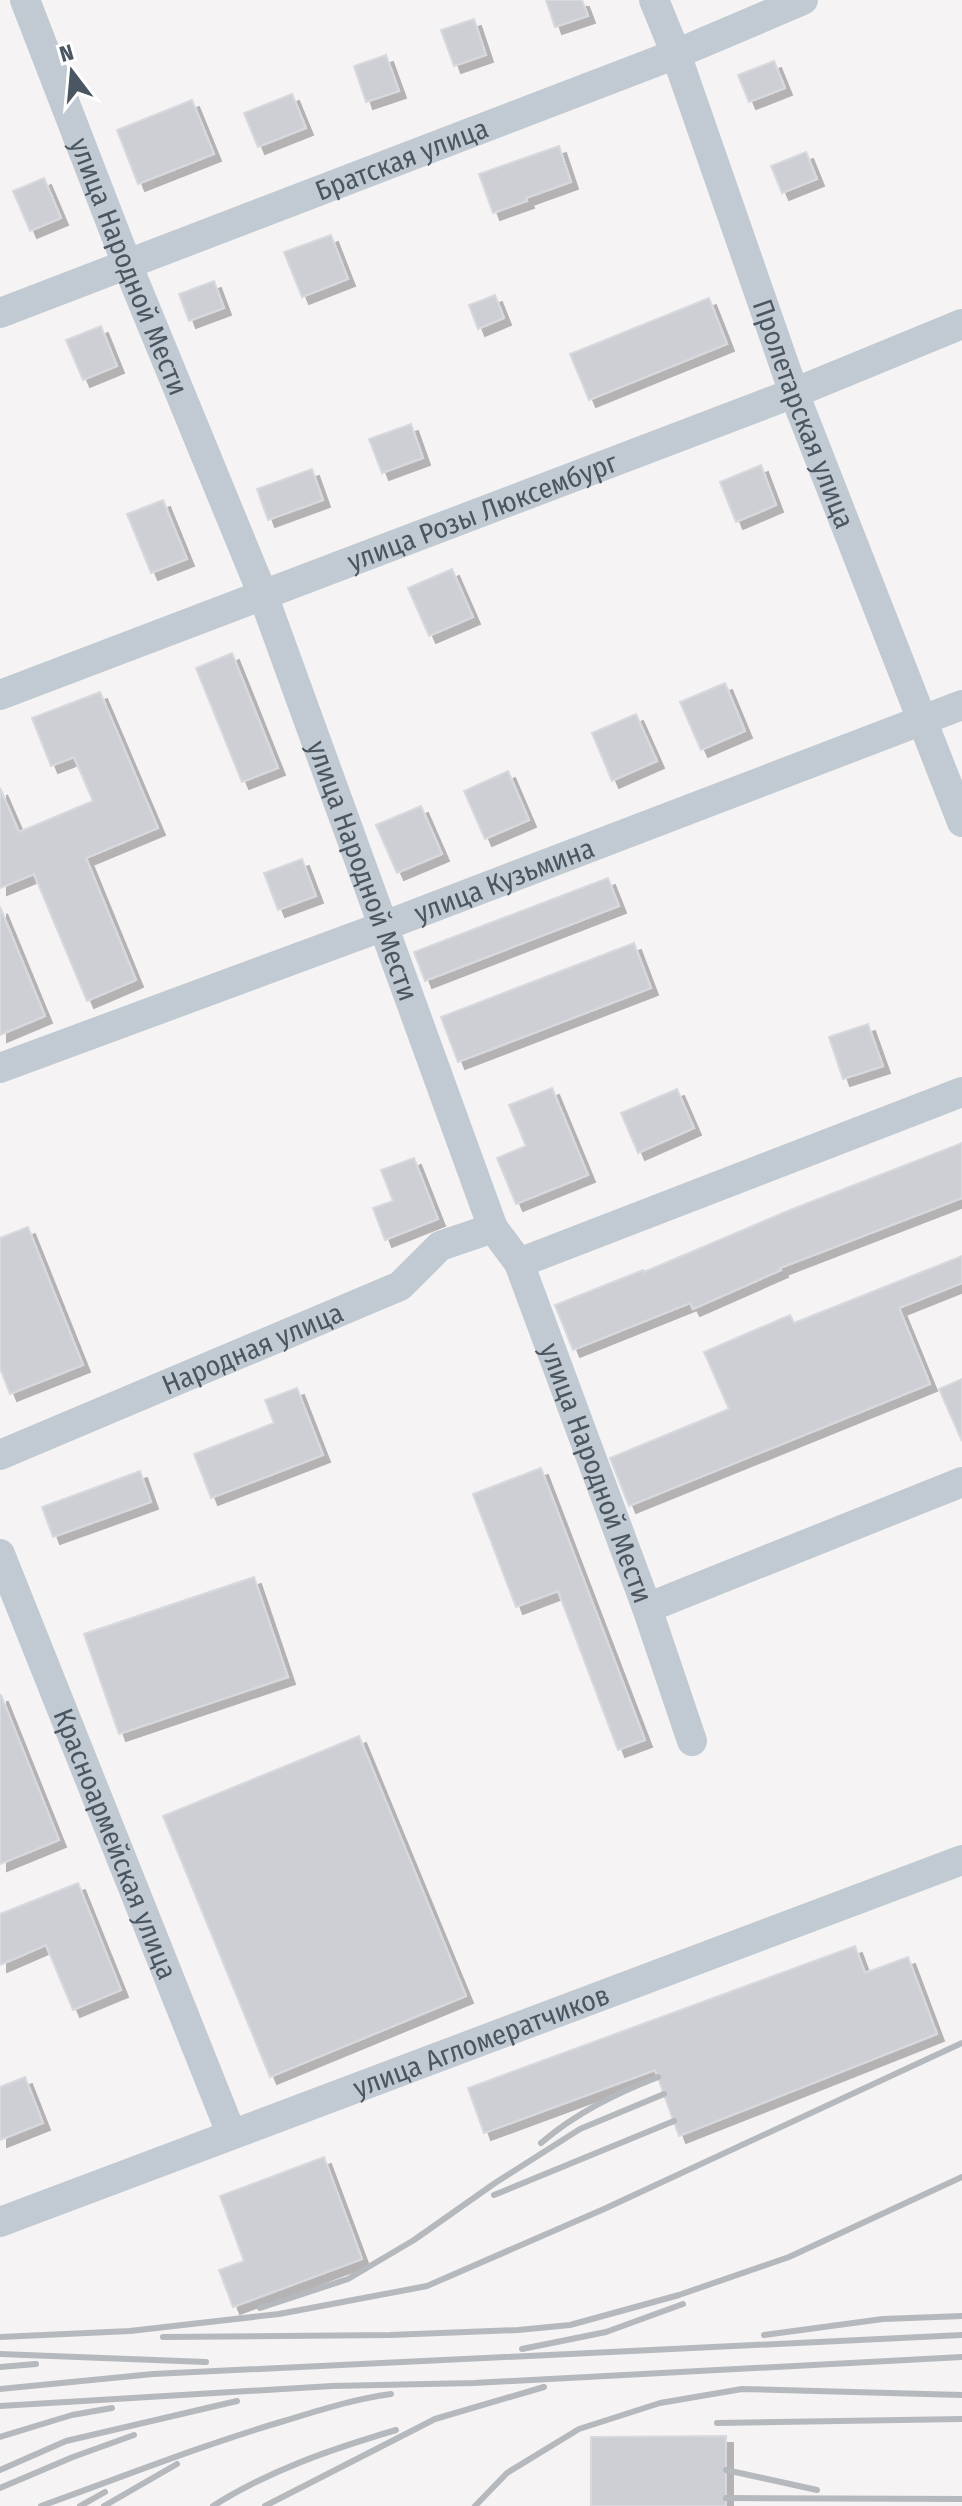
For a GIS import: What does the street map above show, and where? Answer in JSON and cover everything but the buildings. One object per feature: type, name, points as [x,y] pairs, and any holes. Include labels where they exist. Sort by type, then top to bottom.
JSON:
[{"type":"street","name":"улица Народной Мести","points":[[25,0],[127,264],[263,595],[493,1228],[519,1263],[647,1608],[692,1741]]},
{"type":"street","name":"Пролетарская улица","points":[[654,0],[676,54],[794,393],[962,822]]},
{"type":"street","name":"Братская улица","points":[[0,313],[676,54],[803,0]]},
{"type":"street","name":"улица Розы Люксембург","points":[[0,695],[794,393],[962,324]]},
{"type":"street","name":"улица Кузьмина","points":[[0,1068],[384,926],[962,705]]},
{"type":"street","points":[[519,1263],[962,1092]]},
{"type":"street","name":"Народная улица","points":[[0,1455],[400,1286],[440,1246],[493,1228]]},
{"type":"street","points":[[647,1608],[962,1482]]},
{"type":"street","name":"Красноармейская улица","points":[[0,1554],[231,2133]]},
{"type":"street","name":"улица Агломератчиков","points":[[0,2222],[962,1860]]},
{"type":"railway","points":[[0,2337],[130,2331],[279,2314],[427,2286],[604,2209],[962,2043]]},
{"type":"railway","points":[[541,2143],[596,2105],[658,2077]]},
{"type":"railway","points":[[260,2308],[348,2279],[414,2240],[580,2129],[664,2094]]},
{"type":"railway","points":[[494,2195],[674,2121]]},
{"type":"railway","points":[[163,2337],[390,2335],[570,2325],[679,2295],[789,2257],[962,2177]]},
{"type":"railway","points":[[522,2349],[606,2332],[683,2304]]},
{"type":"railway","points":[[764,2335],[883,2319],[962,2316]]},
{"type":"railway","points":[[0,2389],[153,2374],[962,2335]]},
{"type":"railway","points":[[0,2354],[206,2362]]},
{"type":"railway","points":[[0,2406],[332,2386],[474,2383],[962,2357]]},
{"type":"railway","points":[[0,2367],[36,2364]]},
{"type":"railway","points":[[265,2506],[435,2419],[544,2387]]},
{"type":"railway","points":[[475,2506],[507,2473],[579,2429],[660,2403],[742,2389],[962,2395]]},
{"type":"railway","points":[[41,2506],[253,2430],[337,2405],[391,2394]]},
{"type":"railway","points":[[0,2470],[66,2441],[237,2401]]},
{"type":"railway","points":[[0,2437],[72,2415],[112,2408]]},
{"type":"railway","points":[[717,2423],[962,2419]]},
{"type":"railway","points":[[213,2506],[302,2462],[396,2430]]},
{"type":"railway","points":[[0,2488],[134,2435]]},
{"type":"railway","points":[[104,2506],[177,2464]]},
{"type":"railway","points":[[726,2470],[817,2490]]},
{"type":"railway","points":[[80,2506],[105,2492]]},
{"type":"railway","points":[[726,2498],[962,2499]]}]
